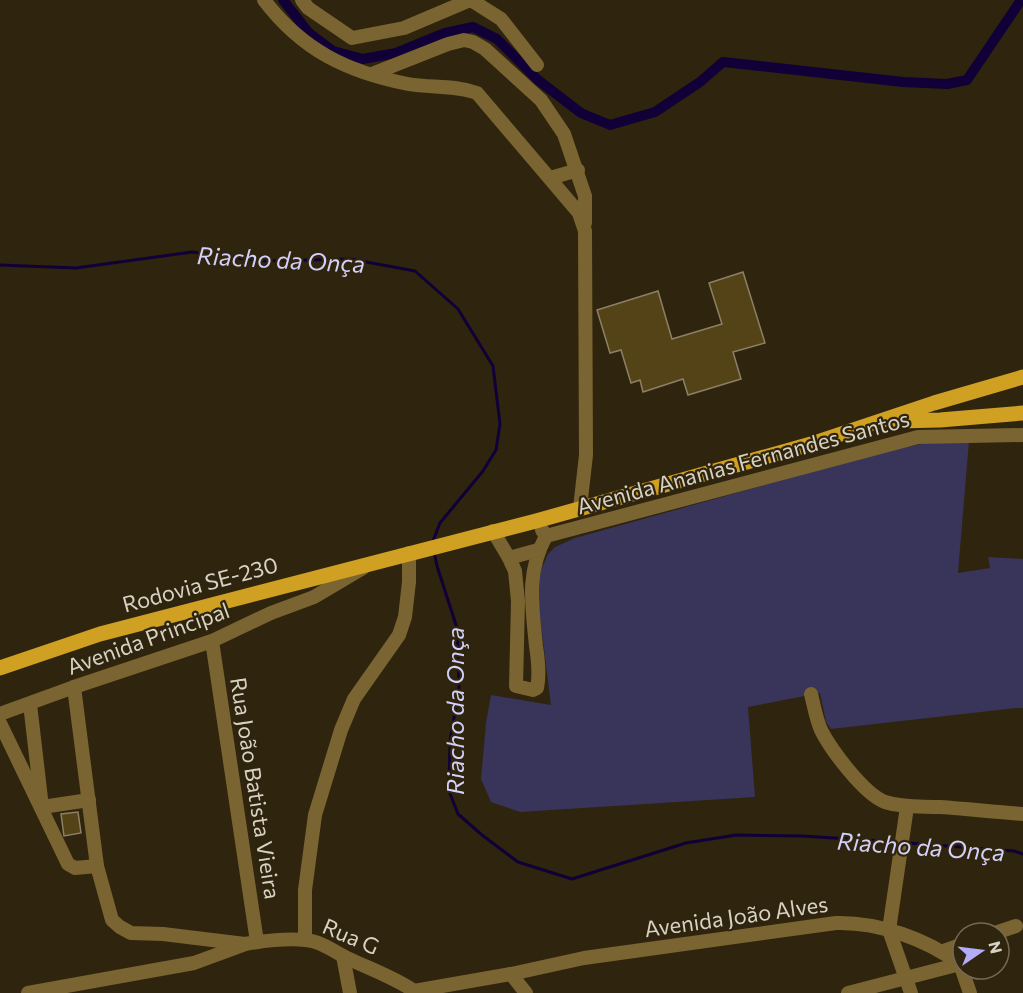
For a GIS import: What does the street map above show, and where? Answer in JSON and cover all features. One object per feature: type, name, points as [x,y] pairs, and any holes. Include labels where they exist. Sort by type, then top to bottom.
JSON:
[{"type":"main road","name":"Rodovia SE-230","points":[[0,668],[100,634],[536,521],[811,444],[934,403],[1023,377]]},
{"type":"main road","points":[[883,421],[921,421],[1023,413]]},
{"type":"street","points":[[264,0],[279,20],[298,38],[327,58],[409,84],[466,89],[477,93],[579,213],[585,231]]},
{"type":"street","points":[[302,0],[308,8],[352,38],[404,28],[470,0],[501,19],[537,65]]},
{"type":"street","points":[[372,74],[448,44],[464,40],[473,42],[485,49],[541,100],[564,134],[585,196],[586,455],[580,508]]},
{"type":"street","points":[[550,178],[578,170]]},
{"type":"street","points":[[918,437],[921,421]]},
{"type":"street","name":"Avenida Ananias Fernandes Santos","points":[[546,536],[918,437],[1023,435]]},
{"type":"street","points":[[493,531],[515,571],[518,602],[516,686],[533,690],[537,688],[539,682],[531,578],[538,550],[546,536],[536,521]]},
{"type":"street","points":[[509,558],[538,550]]},
{"type":"street","points":[[305,940],[305,890],[315,815],[340,730],[354,699],[399,635],[405,617],[412,552]]},
{"type":"street","name":"Avenida Principal","points":[[0,714],[212,641],[271,613],[314,597],[372,562]]},
{"type":"street","name":"Rua João Batista Vieira","points":[[212,641],[251,943]]},
{"type":"street","points":[[0,723],[68,864],[75,868],[97,866],[74,687]]},
{"type":"street","points":[[811,694],[821,729],[832,747],[872,795],[907,807],[937,807],[1023,814]]},
{"type":"street","points":[[30,704],[42,807]]},
{"type":"street","points":[[42,807],[89,800]]},
{"type":"street","points":[[907,807],[889,930],[911,993]]},
{"type":"street","name":"Rua G","points":[[97,866],[112,920],[131,933],[251,943],[305,940],[326,946],[398,980],[414,991],[511,974]]},
{"type":"street","name":"Avenida João Alves","points":[[511,974],[584,958],[836,923],[856,923],[889,930],[943,951],[951,957]]},
{"type":"street","points":[[1011,928],[1016,926]]},
{"type":"street","points":[[28,993],[194,963],[251,943]]},
{"type":"street","points":[[943,951],[951,948]]},
{"type":"street","points":[[343,956],[350,993]]},
{"type":"street","points":[[848,993],[951,966]]},
{"type":"street","points":[[511,974],[526,993]]},
{"type":"shaded area","points":[[969,441],[958,573],[990,568],[988,557],[1023,559],[1023,708],[831,729],[826,722],[820,693],[748,707],[755,797],[520,812],[491,802],[481,779],[491,695],[551,705],[537,593],[541,570],[548,554],[555,547],[575,538],[883,452],[921,444]]},
{"type":"building","points":[[743,272],[765,343],[733,352],[741,379],[688,395],[683,379],[643,392],[640,380],[631,383],[621,350],[610,353],[597,310],[658,291],[672,339],[722,324],[709,283]]},
{"type":"building","points":[[78,812],[81,833],[64,836],[61,814]]},
{"type":"waterway","points":[[283,0],[309,33],[333,51],[363,59],[396,53],[445,33],[473,27],[497,39],[538,80],[581,113],[610,125],[655,112],[700,82],[723,62],[903,82],[947,84],[967,80],[1021,0]]},
{"type":"waterway","name":"Riacho da Onça","points":[[0,265],[76,268],[192,252],[262,261],[350,259],[415,271],[458,309],[493,366],[500,424],[496,450],[483,471],[440,523],[433,541]]},
{"type":"waterway","name":"Riacho da Onça","points":[[434,551],[457,628],[459,688],[450,741],[449,791],[458,814],[518,862],[572,879],[686,843],[736,835],[802,836],[898,842]]},
{"type":"waterway","name":"Riacho da Onça","points":[[907,843],[1014,851],[1023,854]]}]
